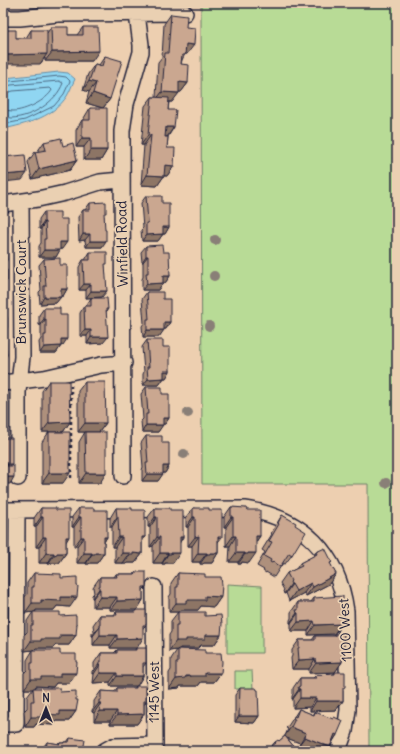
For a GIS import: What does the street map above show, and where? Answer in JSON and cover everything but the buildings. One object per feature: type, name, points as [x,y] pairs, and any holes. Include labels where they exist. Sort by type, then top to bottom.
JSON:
[{"type":"street","points":[[3,18],[20,18],[58,14],[185,13]]},
{"type":"street","name":"Winfield Road","points":[[124,476],[121,180],[122,121],[142,45],[137,14]]},
{"type":"street","points":[[3,204],[65,193],[100,182],[121,180]]},
{"type":"street","name":"Brunswick Court","points":[[18,478],[18,392],[22,357],[21,202]]},
{"type":"street","points":[[3,383],[44,378],[101,365],[124,363]]},
{"type":"street","name":"1100 West","points":[[10,510],[246,509],[261,511],[272,515],[301,530],[320,547],[334,568],[340,581],[344,596],[346,610],[348,710],[345,731],[338,751]]},
{"type":"street","points":[[10,510],[10,724]]},
{"type":"street","name":"1145 West","points":[[104,751],[113,746],[154,744],[154,587]]},
{"type":"path","points":[[71,381],[72,481]]},
{"type":"green space","points":[[201,3],[397,3],[397,751],[369,751],[368,484],[202,484]]},
{"type":"green space","points":[[227,584],[262,586],[262,653],[227,653]]},
{"type":"green space","points":[[235,671],[252,671],[253,689],[235,689]]},
{"type":"water","points":[[59,72],[68,73],[75,79],[62,103],[41,118],[25,124],[8,128],[3,124],[3,82],[5,78]]}]
